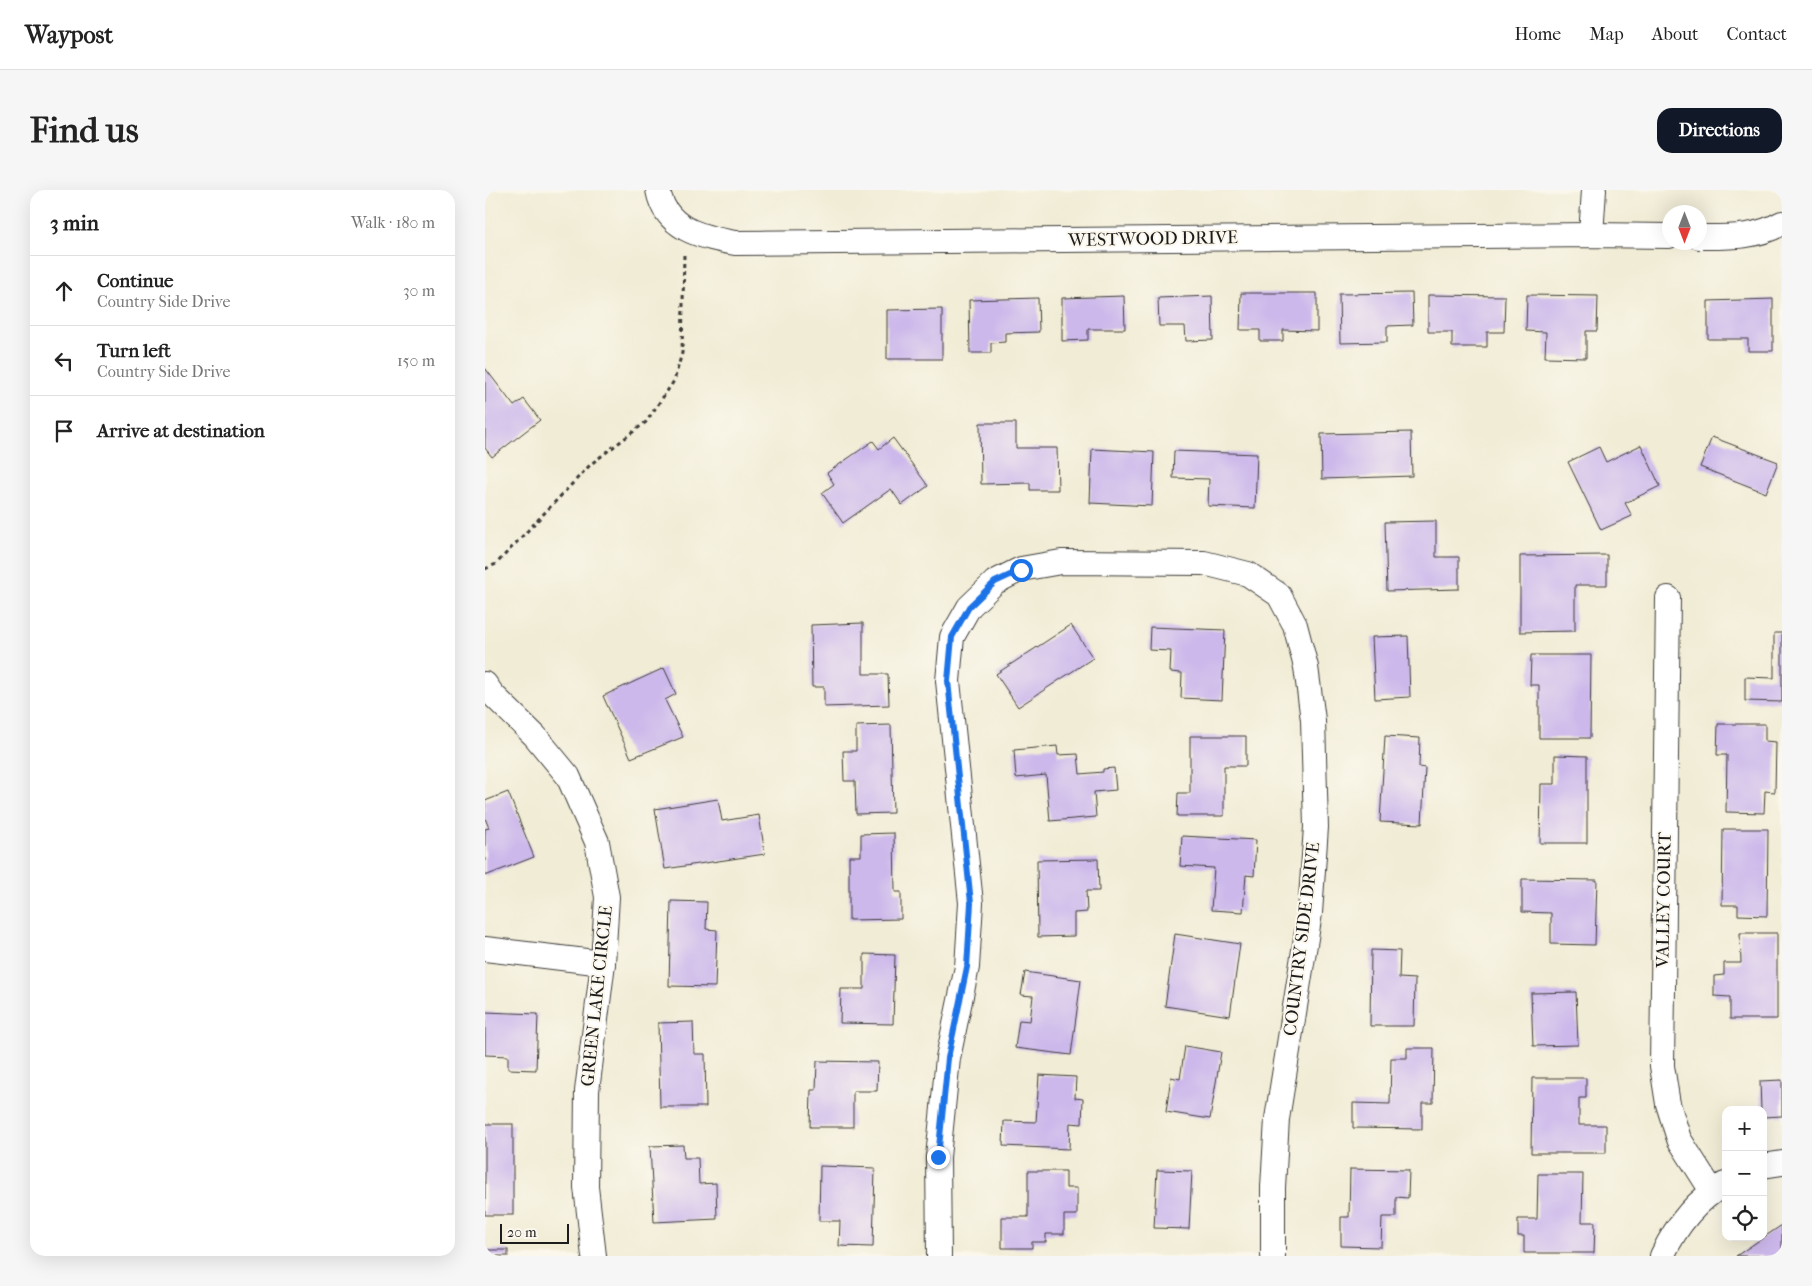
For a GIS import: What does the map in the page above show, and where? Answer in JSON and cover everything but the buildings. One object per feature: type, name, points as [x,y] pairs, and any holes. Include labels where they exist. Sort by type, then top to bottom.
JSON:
[{"type":"street","points":[[657,190],[660,201],[679,225]]},
{"type":"street","points":[[1591,235],[1594,190]]},
{"type":"street","points":[[1707,237],[1735,237],[1770,230],[1782,223]]},
{"type":"street","name":"WESTWOOD DRIVE","points":[[679,225],[705,238],[735,243],[1662,236]]},
{"type":"street","name":"COUNTRY SIDE DRIVE","points":[[939,1256],[938,1157],[948,1058],[967,967],[971,903],[948,681],[952,637],[969,607],[995,582],[1021,570],[1061,562],[1204,563],[1248,574],[1279,595],[1295,624],[1306,667],[1313,720],[1316,827],[1309,913],[1277,1119],[1273,1187],[1273,1256]]},
{"type":"street","name":"VALLEY COURT","points":[[1668,598],[1662,1066],[1668,1104],[1679,1139],[1719,1187]]},
{"type":"street","name":"GREEN LAKE CIRCLE","points":[[485,684],[491,694],[535,736],[568,776],[597,842],[607,897],[603,963],[587,1091],[586,1187],[594,1256]]},
{"type":"street","points":[[485,949],[603,963]]},
{"type":"street","points":[[1767,1165],[1782,1163]]},
{"type":"street","points":[[1662,1256],[1685,1216],[1719,1187]]},
{"type":"path","points":[[485,569],[496,564],[591,464],[646,422],[674,381],[682,353],[679,225]]},
{"type":"route","points":[[938,1157],[948,1058],[967,967],[971,903],[948,681],[952,637],[969,607],[995,582],[1021,570]]}]
